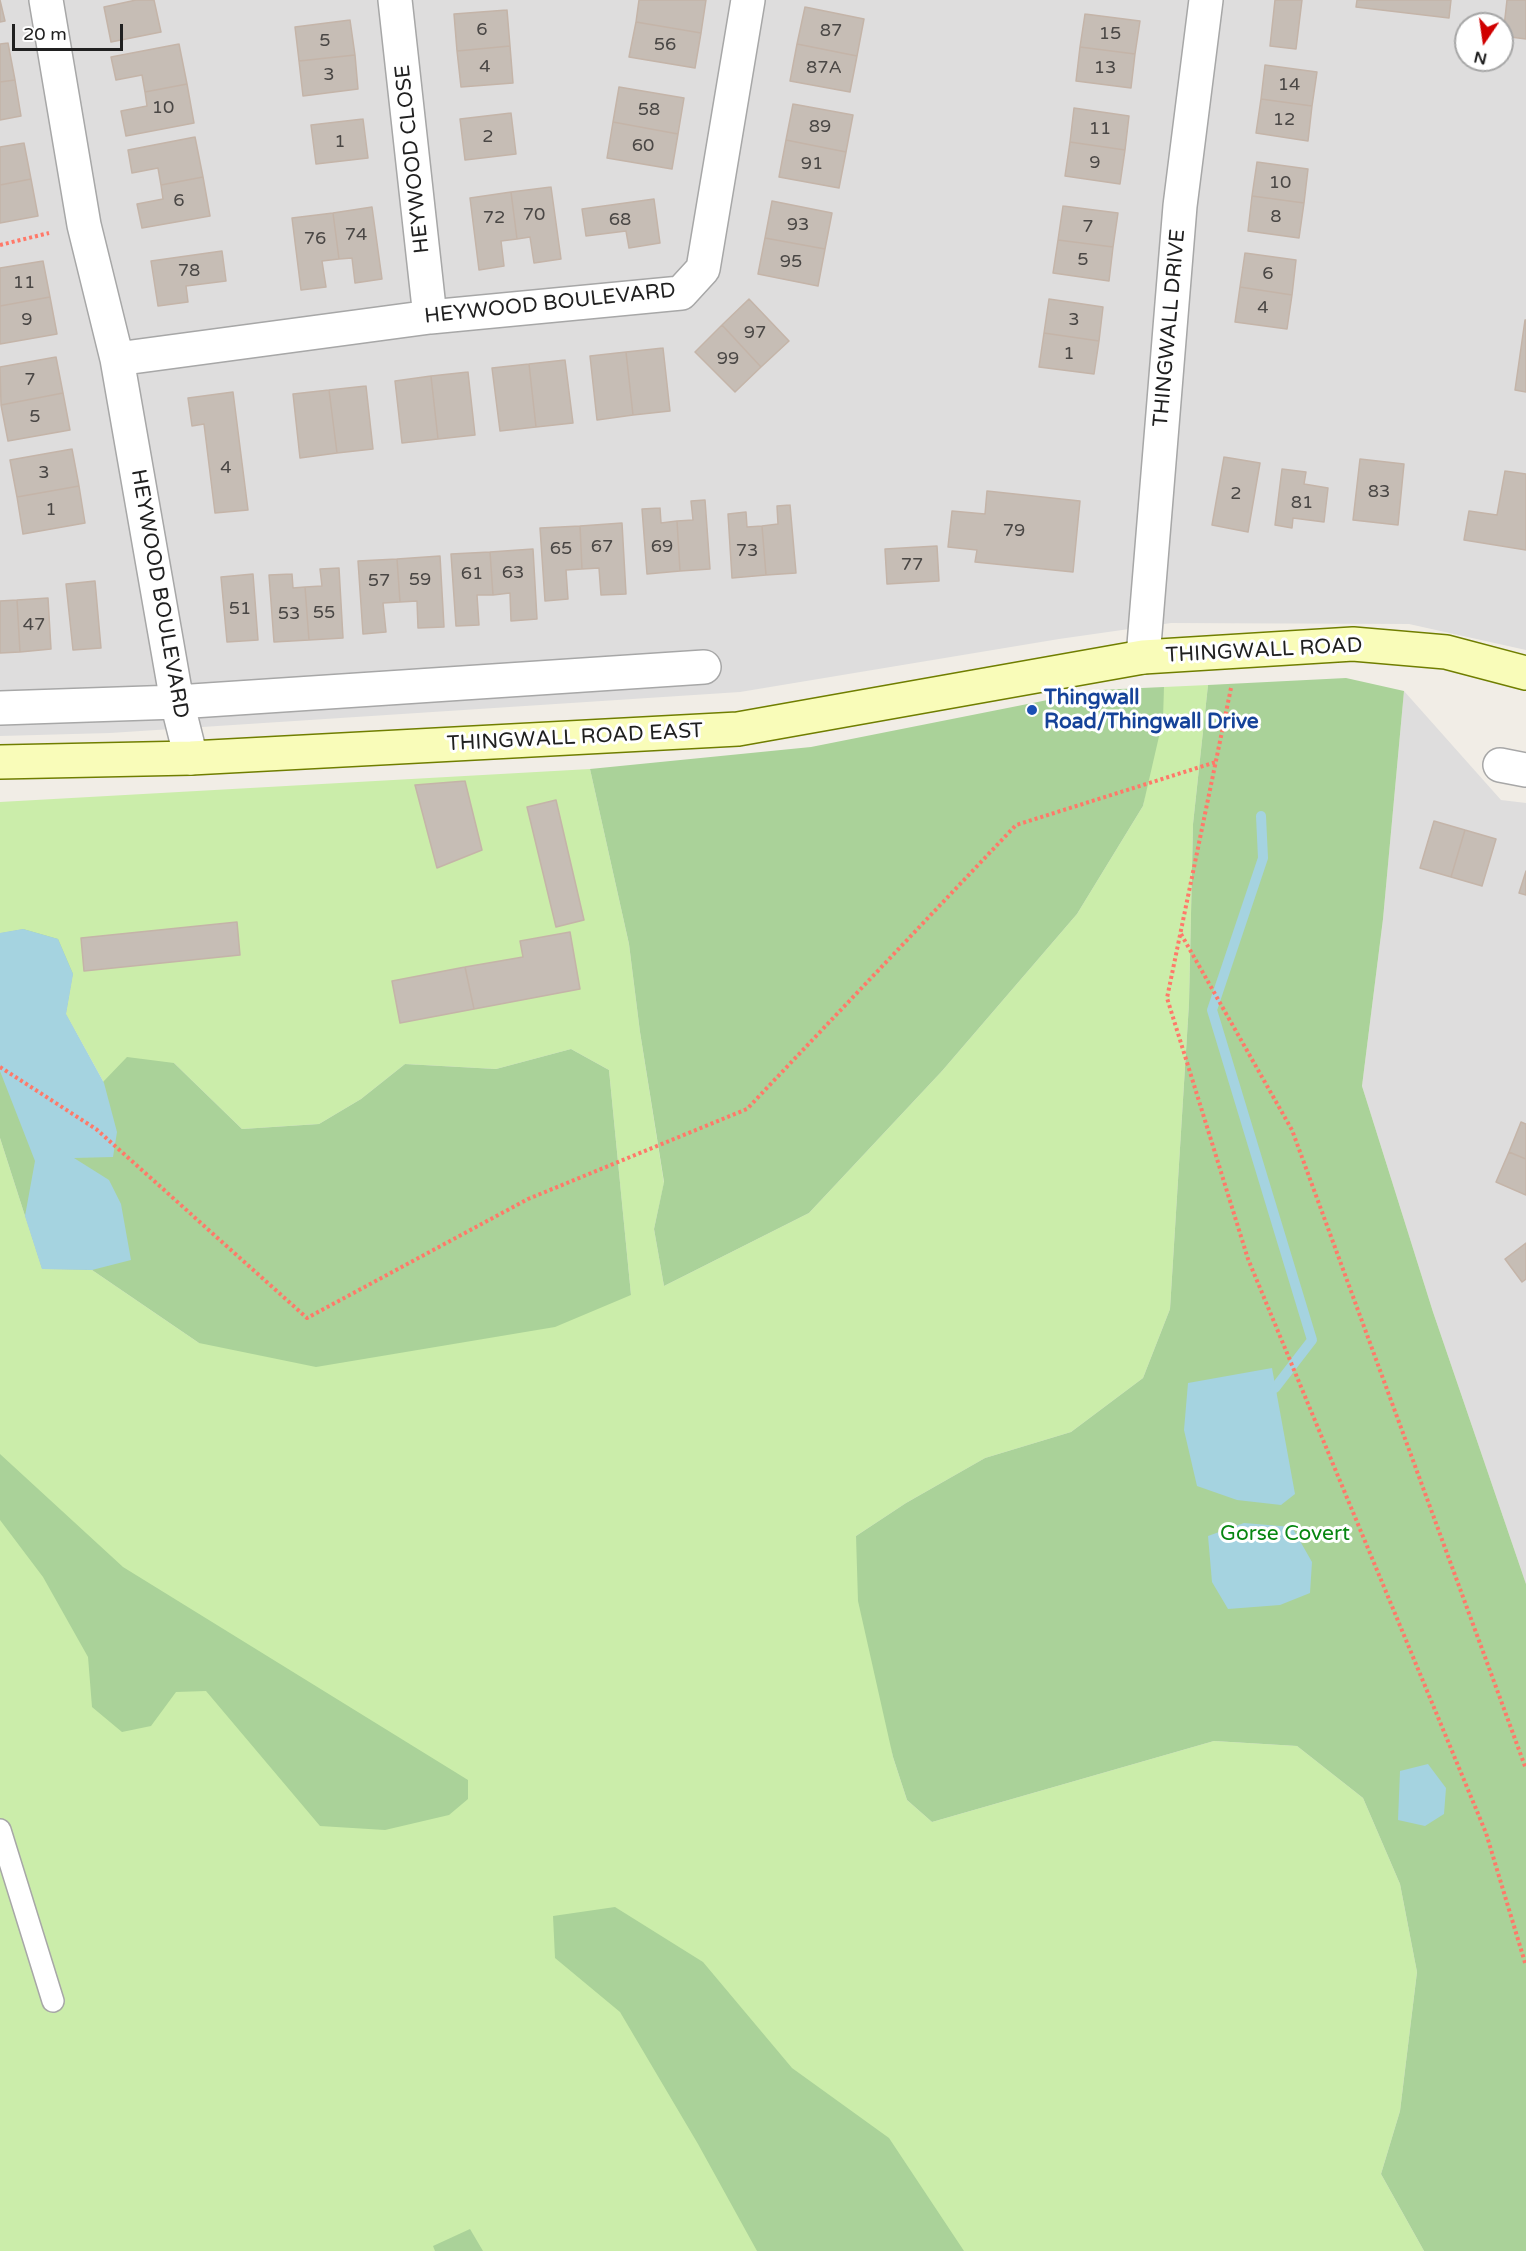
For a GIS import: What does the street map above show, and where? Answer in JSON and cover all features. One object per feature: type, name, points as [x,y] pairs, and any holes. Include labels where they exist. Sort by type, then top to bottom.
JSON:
[{"type":"street","name":"HEYWOOD BOULEVARD","points":[[46,0],[84,225],[117,359],[177,702],[191,758]]},
{"type":"street","name":"HEYWOOD CLOSE","points":[[395,0],[430,317]]},
{"type":"street","name":"HEYWOOD BOULEVARD","points":[[117,359],[430,317],[681,293],[703,269],[748,0]]},
{"type":"street","name":"THINGWALL DRIVE","points":[[1143,657],[1180,206],[1206,0]]},
{"type":"street","name":"THINGWALL ROAD","points":[[1143,657],[1353,644],[1446,652],[1526,673]]},
{"type":"street","name":"THINGWALL ROAD EAST","points":[[0,762],[191,758],[738,729],[1143,657]]},
{"type":"street","points":[[0,708],[177,702],[704,667]]},
{"type":"lane","points":[[0,1830],[53,2001]]},
{"type":"path","points":[[0,246],[84,225]]},
{"type":"path","points":[[1239,652],[1167,998],[1248,1259],[1486,1833],[1526,1966]]},
{"type":"path","points":[[0,1067],[96,1129],[307,1318],[528,1199],[747,1108],[1016,825],[1216,762]]},
{"type":"path","points":[[1181,933],[1292,1130],[1526,1769]]},
{"type":"shaded area","points":[[0,0],[1526,0],[1526,650],[1409,624],[1171,623],[1059,639],[740,692],[110,733],[0,736]]},
{"type":"shaded area","points":[[1404,691],[1501,800],[1526,803],[1526,1584],[1433,1312],[1362,1086],[1383,919]]},
{"type":"green space","name":"Gorse Covert","points":[[1346,678],[1404,691],[1383,919],[1362,1086],[1433,1312],[1526,1584],[1526,2251],[1424,2251],[1381,2174],[1400,2111],[1417,1972],[1400,1884],[1363,1798],[1297,1746],[1214,1741],[932,1822],[907,1800],[893,1757],[858,1601],[856,1536],[906,1503],[985,1458],[1071,1432],[1143,1378],[1170,1309],[1189,1003],[1193,824],[1208,685]]},
{"type":"green space","points":[[1208,685],[1193,824],[1189,1003],[1170,1309],[1143,1378],[1071,1432],[985,1458],[906,1503],[856,1536],[893,1757],[907,1800],[932,1822],[1214,1741],[1297,1746],[1363,1798],[1400,1884],[1417,1972],[1400,2111],[1381,2174],[1424,2251],[0,2251],[0,1138],[42,1269],[92,1270],[199,1343],[631,1295],[609,1070],[571,1049],[496,1069],[405,1064],[361,1099],[319,1124],[242,1129],[174,1063],[104,1083],[66,1014],[73,974],[23,929],[0,933],[0,802],[590,769],[629,944],[640,1032],[664,1183],[654,1229],[664,1286],[809,1213],[942,1071],[1077,914],[1143,806],[1164,687]]},
{"type":"green space","points":[[1164,687],[1163,719],[1143,806],[1077,914],[942,1071],[809,1213],[664,1286],[654,1229],[664,1182],[640,1032],[629,944],[590,769],[811,747],[1098,690]]},
{"type":"green space","points":[[23,929],[58,939],[73,974],[66,1014],[103,1082],[127,1057],[174,1063],[242,1129],[319,1124],[361,1099],[405,1064],[496,1069],[571,1049],[609,1070],[631,1295],[555,1327],[316,1367],[199,1343],[92,1270],[42,1269],[0,1138],[0,933]]},
{"type":"green space","points":[[0,1454],[123,1567],[468,1780],[468,1799],[449,1815],[385,1830],[320,1826],[206,1691],[176,1692],[151,1726],[122,1732],[92,1707],[88,1657],[43,1577],[0,1520]]},
{"type":"green space","points":[[615,1907],[703,1962],[792,2068],[889,2138],[964,2251],[757,2251],[698,2144],[620,2012],[555,1958],[553,1916]]},
{"type":"green space","points":[[470,2229],[483,2251],[435,2251],[433,2246]]},
{"type":"water","points":[[23,929],[58,939],[73,974],[66,1014],[104,1083],[117,1132],[113,1157],[74,1158],[109,1180],[121,1204],[131,1260],[92,1270],[42,1269],[25,1216],[35,1161],[0,1071],[0,933]]},
{"type":"water","points":[[1272,1368],[1295,1494],[1281,1505],[1237,1500],[1197,1486],[1184,1430],[1188,1383]]},
{"type":"water","points":[[1244,1523],[1292,1527],[1312,1562],[1310,1593],[1280,1605],[1228,1609],[1212,1582],[1208,1536]]},
{"type":"water","points":[[1428,1764],[1446,1788],[1444,1814],[1425,1826],[1398,1820],[1400,1771]]},
{"type":"building","points":[[0,0],[5,21],[0,22]]},
{"type":"building","points":[[136,0],[154,0],[161,32],[111,42],[104,7]]},
{"type":"building","points":[[639,0],[706,0],[701,33],[636,22]]},
{"type":"building","points":[[1275,0],[1302,0],[1296,49],[1270,46]]},
{"type":"building","points":[[1357,0],[1451,0],[1449,18],[1356,7]]},
{"type":"building","points":[[1507,0],[1526,0],[1526,39],[1514,37],[1514,12],[1506,12]]},
{"type":"building","points":[[805,7],[864,19],[857,56],[797,44]]},
{"type":"building","points":[[507,10],[510,46],[457,51],[454,14]]},
{"type":"building","points":[[1085,14],[1140,21],[1135,54],[1080,47]]},
{"type":"building","points":[[350,20],[355,55],[299,61],[295,27]]},
{"type":"building","points":[[636,22],[701,33],[695,68],[629,57]]},
{"type":"building","points":[[8,43],[15,80],[0,82],[0,44]]},
{"type":"building","points":[[179,44],[187,84],[145,92],[142,75],[116,80],[111,57]]},
{"type":"building","points":[[797,44],[857,56],[850,92],[790,81]]},
{"type":"building","points":[[510,46],[513,83],[461,87],[457,51]]},
{"type":"building","points":[[1080,47],[1135,54],[1131,88],[1076,81]]},
{"type":"building","points":[[355,55],[358,89],[303,96],[299,61]]},
{"type":"building","points":[[1265,65],[1317,72],[1312,106],[1261,99]]},
{"type":"building","points":[[15,80],[21,116],[0,120],[0,82]]},
{"type":"building","points":[[187,84],[194,123],[126,136],[121,111],[147,106],[145,92]]},
{"type":"building","points":[[619,87],[684,98],[678,134],[613,122]]},
{"type":"building","points":[[1261,99],[1312,106],[1308,141],[1256,133]]},
{"type":"building","points":[[793,104],[853,115],[846,152],[786,140]]},
{"type":"building","points":[[1074,108],[1129,116],[1125,150],[1070,142]]},
{"type":"building","points":[[511,113],[516,154],[465,160],[460,119]]},
{"type":"building","points":[[363,119],[368,158],[316,164],[311,125]]},
{"type":"building","points":[[613,122],[678,134],[672,169],[607,158]]},
{"type":"building","points":[[195,137],[203,177],[161,185],[158,168],[132,173],[128,150]]},
{"type":"building","points":[[786,140],[846,152],[839,188],[779,177]]},
{"type":"building","points":[[1070,142],[1125,150],[1120,184],[1065,176]]},
{"type":"building","points":[[24,143],[31,179],[0,185],[0,147]]},
{"type":"building","points":[[1257,162],[1308,169],[1304,203],[1252,196]]},
{"type":"building","points":[[203,177],[210,216],[142,228],[137,204],[163,199],[161,185]]},
{"type":"building","points":[[31,179],[38,216],[0,223],[0,185]]},
{"type":"building","points":[[551,187],[561,259],[534,263],[530,237],[517,239],[511,192]]},
{"type":"building","points":[[511,192],[517,239],[501,241],[504,266],[479,270],[470,198]]},
{"type":"building","points":[[1252,196],[1304,203],[1299,238],[1248,231]]},
{"type":"building","points":[[654,199],[660,243],[629,248],[626,231],[586,236],[582,209]]},
{"type":"building","points":[[772,201],[832,213],[825,249],[765,238]]},
{"type":"building","points":[[1063,206],[1118,213],[1113,247],[1058,240]]},
{"type":"building","points":[[372,207],[382,279],[355,283],[352,258],[339,259],[333,213]]},
{"type":"building","points":[[333,213],[339,259],[322,261],[326,287],[301,290],[292,218]]},
{"type":"building","points":[[765,238],[825,249],[818,286],[758,274]]},
{"type":"building","points":[[1058,240],[1113,247],[1109,281],[1053,273]]},
{"type":"building","points":[[222,251],[226,281],[186,286],[188,302],[158,306],[151,261]]},
{"type":"building","points":[[1245,253],[1296,260],[1292,295],[1240,287]]},
{"type":"building","points":[[43,261],[50,297],[0,306],[0,268]]},
{"type":"building","points":[[1240,287],[1292,295],[1287,329],[1235,322]]},
{"type":"building","points":[[50,297],[57,334],[0,344],[0,306]]},
{"type":"building","points":[[749,299],[789,341],[761,367],[722,325]]},
{"type":"building","points":[[1049,299],[1103,307],[1099,341],[1044,333]]},
{"type":"building","points":[[1526,320],[1526,392],[1515,390]]},
{"type":"building","points":[[722,325],[761,367],[735,392],[695,352]]},
{"type":"building","points":[[1044,333],[1099,341],[1094,374],[1039,367]]},
{"type":"building","points":[[663,348],[670,411],[633,415],[626,352]]},
{"type":"building","points":[[626,352],[633,415],[597,420],[590,356]]},
{"type":"building","points":[[56,357],[63,393],[1,405],[0,367]]},
{"type":"building","points":[[565,360],[573,423],[536,427],[529,364]]},
{"type":"building","points":[[529,364],[536,427],[500,431],[492,368]]},
{"type":"building","points":[[468,372],[475,435],[438,439],[431,376]]},
{"type":"building","points":[[431,376],[438,439],[402,443],[395,381]]},
{"type":"building","points":[[366,386],[373,449],[337,453],[329,390]]},
{"type":"building","points":[[329,390],[337,453],[300,458],[293,394]]},
{"type":"building","points":[[233,392],[248,510],[215,513],[204,424],[192,426],[188,398]]},
{"type":"building","points":[[63,393],[70,430],[8,441],[1,405]]},
{"type":"building","points":[[72,449],[79,486],[17,497],[10,460]]},
{"type":"building","points":[[1224,457],[1260,463],[1248,532],[1212,525]]},
{"type":"building","points":[[1360,459],[1404,464],[1398,525],[1353,520]]},
{"type":"building","points":[[1282,469],[1306,472],[1304,484],[1328,488],[1324,522],[1293,518],[1292,528],[1275,525]]},
{"type":"building","points":[[1505,471],[1526,474],[1526,550],[1464,540],[1469,511],[1497,515]]},
{"type":"building","points":[[79,486],[85,523],[23,534],[17,497]]},
{"type":"building","points":[[987,491],[1080,501],[1073,572],[975,562],[977,550],[948,547],[952,511],[985,514]]},
{"type":"building","points":[[705,500],[710,569],[680,571],[677,521],[693,520],[691,501]]},
{"type":"building","points":[[790,505],[796,573],[766,575],[762,526],[778,524],[777,506]]},
{"type":"building","points":[[660,508],[661,523],[677,521],[680,571],[647,574],[642,509]]},
{"type":"building","points":[[746,512],[747,527],[762,526],[766,575],[732,578],[728,514]]},
{"type":"building","points":[[622,523],[626,594],[601,595],[599,568],[582,569],[580,526]]},
{"type":"building","points":[[580,526],[582,569],[566,570],[568,599],[545,601],[540,528]]},
{"type":"building","points":[[937,546],[939,581],[887,584],[885,549]]},
{"type":"building","points":[[533,549],[537,619],[511,621],[510,593],[493,595],[490,552]]},
{"type":"building","points":[[490,552],[493,595],[477,595],[479,625],[456,626],[451,554]]},
{"type":"building","points":[[440,556],[444,627],[418,628],[417,601],[400,602],[397,559]]},
{"type":"building","points":[[397,559],[400,602],[383,603],[386,632],[363,634],[358,561]]},
{"type":"building","points":[[339,568],[343,638],[309,640],[305,587],[322,586],[320,569]]},
{"type":"building","points":[[253,574],[258,640],[227,642],[221,577]]},
{"type":"building","points":[[292,574],[293,588],[305,587],[309,640],[274,642],[269,575]]},
{"type":"building","points":[[95,581],[101,648],[73,650],[66,584]]},
{"type":"building","points":[[48,598],[51,649],[20,652],[17,600]]},
{"type":"building","points":[[17,600],[20,652],[0,653],[0,601]]},
{"type":"building","points":[[465,781],[482,850],[437,868],[415,785]]},
{"type":"building","points":[[556,800],[584,920],[556,927],[527,807]]},
{"type":"building","points":[[1434,821],[1465,830],[1451,877],[1420,868]]},
{"type":"building","points":[[1465,830],[1496,839],[1482,886],[1451,877]]},
{"type":"building","points":[[1526,871],[1526,895],[1519,893]]},
{"type":"building","points":[[237,922],[240,955],[84,971],[81,938]]},
{"type":"building","points":[[570,932],[580,989],[474,1009],[465,967],[523,957],[520,941]]},
{"type":"building","points":[[465,967],[474,1009],[400,1023],[392,981]]},
{"type":"building","points":[[1521,1122],[1526,1124],[1526,1159],[1509,1152]]},
{"type":"building","points":[[1509,1152],[1526,1159],[1526,1195],[1496,1182]]},
{"type":"building","points":[[1526,1243],[1526,1279],[1522,1282],[1505,1259]]},
{"type":"waterway","points":[[1261,816],[1263,858],[1212,1010],[1312,1340],[1275,1388]]},
{"type":"place","name":"Thingwall Road/Thingwall Drive","points":[[1032,710]]}]
